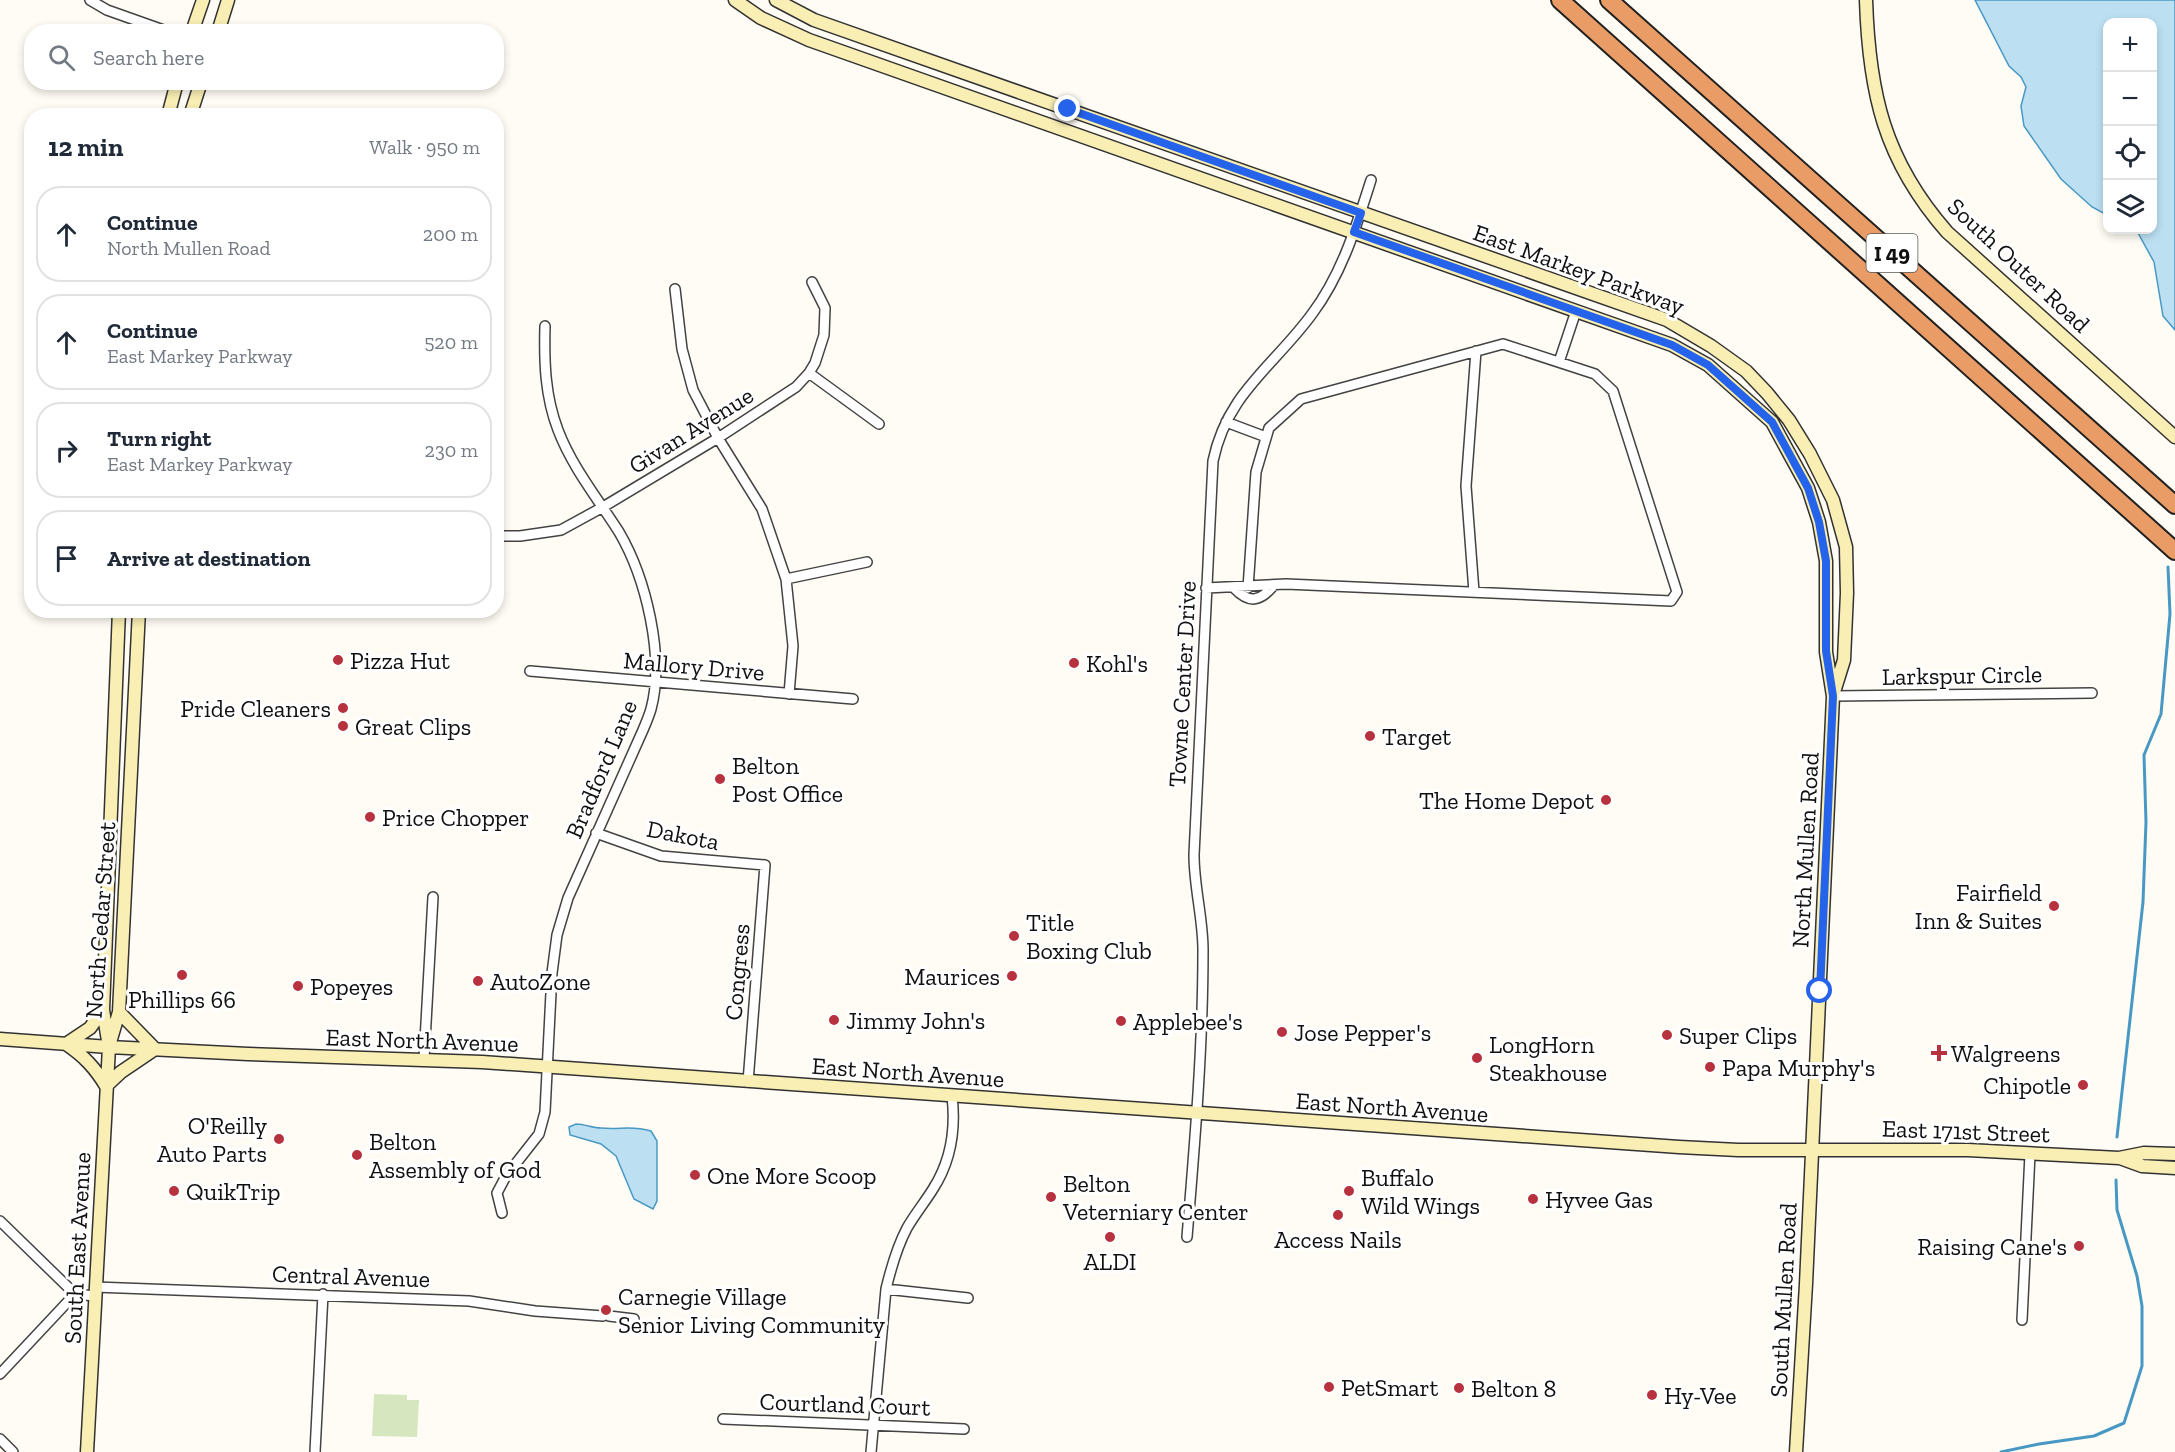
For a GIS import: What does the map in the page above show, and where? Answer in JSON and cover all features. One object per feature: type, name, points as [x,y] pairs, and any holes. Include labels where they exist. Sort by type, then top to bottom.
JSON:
[{"type":"highway","name":"I 49","points":[[1560,0],[2175,551]]},
{"type":"highway","name":"I 49","points":[[1609,0],[2175,505]]},
{"type":"street","points":[[90,0],[115,13],[146,24]]},
{"type":"street","points":[[195,24],[203,0]]},
{"type":"street","points":[[220,24],[228,0]]},
{"type":"street","name":"East Markey Parkway","points":[[735,0],[761,18],[809,40],[1672,345],[1708,365],[1772,422],[1808,488],[1819,522],[1826,561],[1826,651],[1833,696]]},
{"type":"street","name":"East Markey Parkway","points":[[776,0],[814,20],[1667,320],[1711,346],[1746,371],[1789,420],[1810,454],[1833,500],[1846,547],[1848,592],[1844,660],[1833,696]]},
{"type":"street","name":"South Outer Road","points":[[1866,0],[1869,58],[1876,101],[1895,153],[1917,193],[1939,222],[2175,437]]},
{"type":"street","points":[[170,108],[175,90]]},
{"type":"street","points":[[193,108],[198,90]]},
{"type":"street","name":"Towne Center Drive","points":[[1187,1237],[1197,1114],[1203,948],[1194,878],[1194,855],[1213,461],[1217,440],[1232,409],[1253,379],[1281,352],[1313,314],[1345,259],[1371,180]]},
{"type":"street","name":"Givan Avenue","points":[[504,536],[561,530],[717,438],[796,387],[809,373],[821,350],[825,308],[812,282]]},
{"type":"street","points":[[675,289],[686,370],[693,390],[717,438],[762,508],[786,579],[793,646],[789,694]]},
{"type":"street","points":[[1559,362],[1576,311]]},
{"type":"street","name":"Bradford Lane","points":[[501,1214],[497,1193],[506,1176],[539,1134],[545,1112],[552,973],[558,935],[568,898],[643,730],[651,708],[655,681],[651,627],[644,592],[625,545],[566,448],[552,412],[545,372],[545,326]]},
{"type":"street","points":[[1206,588],[1248,588],[1274,585],[1671,601],[1677,592],[1613,391],[1595,374],[1503,344],[1300,399],[1269,428],[1256,472],[1248,588]]},
{"type":"street","points":[[1474,592],[1466,486],[1476,351]]},
{"type":"street","points":[[809,373],[879,424]]},
{"type":"street","points":[[1226,422],[1266,437]]},
{"type":"street","points":[[786,579],[867,562]]},
{"type":"street","points":[[1234,588],[1242,596],[1251,599],[1261,598],[1274,585]]},
{"type":"street","name":"North Cedar Street","points":[[109,1047],[103,1010],[119,618]]},
{"type":"street","name":"North Cedar Street","points":[[109,1047],[119,1012],[140,618]]},
{"type":"street","name":"Mallory Drive","points":[[530,672],[853,699]]},
{"type":"street","name":"Larkspur Circle","points":[[1833,696],[2092,693]]},
{"type":"street","name":"North Mullen Road","points":[[1812,1150],[1833,696]]},
{"type":"street","name":"Dakota","points":[[596,833],[661,856],[765,865]]},
{"type":"street","name":"Congress","points":[[748,1082],[765,865]]},
{"type":"street","points":[[424,1059],[433,897]]},
{"type":"street","points":[[103,1010],[90,1028],[66,1044],[83,1055],[94,1066],[106,1086],[121,1072],[155,1049],[119,1012]]},
{"type":"street","name":"East North Avenue","points":[[0,1039],[109,1047],[546,1066],[1668,1147],[1812,1150]]},
{"type":"street","name":"South East Avenue","points":[[87,1452],[109,1047]]},
{"type":"street","points":[[871,1452],[886,1289],[906,1230],[932,1192],[947,1162],[954,1130],[952,1096]]},
{"type":"street","name":"East 171st Street","points":[[1812,1150],[1968,1150],[2119,1158],[2144,1153],[2175,1154]]},
{"type":"street","name":"South Mullen Road","points":[[1796,1452],[1812,1150]]},
{"type":"street","points":[[2022,1320],[2030,1154]]},
{"type":"street","name":"East 171st Street","points":[[2119,1158],[2142,1166],[2175,1166]]},
{"type":"street","points":[[0,1221],[75,1294],[0,1374]]},
{"type":"street","points":[[886,1289],[968,1298]]},
{"type":"street","name":"Central Avenue","points":[[75,1294],[95,1291],[323,1294],[469,1301],[535,1311],[634,1318]]},
{"type":"street","points":[[315,1452],[323,1294]]},
{"type":"street","name":"Courtland Court","points":[[723,1419],[964,1429]]},
{"type":"street","points":[[0,1439],[13,1452]]},
{"type":"green space","points":[[374,1394],[407,1395],[407,1400],[419,1400],[417,1437],[372,1436]]},
{"type":"water","points":[[1975,0],[2175,0],[2175,330],[2163,316],[2154,262],[2139,234],[2157,234],[2157,18],[2103,18],[2103,213],[2092,207],[2061,179],[2024,126],[2021,106],[2026,87],[2021,77],[2009,66]]},
{"type":"water","points":[[576,1124],[598,1128],[637,1128],[651,1131],[657,1141],[657,1201],[653,1209],[634,1199],[616,1156],[601,1144],[570,1135],[569,1127]]},
{"type":"waterway","points":[[2117,1137],[2143,902],[2146,822],[2144,755],[2161,714],[2170,614],[2168,567]]},
{"type":"waterway","points":[[2001,1452],[2094,1436],[2124,1423],[2142,1366],[2142,1306],[2137,1276],[2117,1210],[2116,1180]]},
{"type":"place","name":"Pizza Hut","points":[[338,660]]},
{"type":"place","name":"Kohl's","points":[[1074,663]]},
{"type":"place","name":"Pride Cleaners","points":[[343,708]]},
{"type":"place","name":"Great Clips","points":[[343,726]]},
{"type":"place","name":"Target","points":[[1370,736]]},
{"type":"place","name":"Belton Post Office","points":[[720,779]]},
{"type":"place","name":"The Home Depot","points":[[1606,800]]},
{"type":"place","name":"Price Chopper","points":[[370,817]]},
{"type":"place","name":"Fairfield Inn & Suites","points":[[2054,906]]},
{"type":"place","name":"Title Boxing Club","points":[[1014,936]]},
{"type":"place","name":"Phillips 66","points":[[182,975]]},
{"type":"place","name":"Maurices","points":[[1012,976]]},
{"type":"place","name":"AutoZone","points":[[478,981]]},
{"type":"place","name":"Popeyes","points":[[298,986]]},
{"type":"place","name":"Jimmy John's","points":[[834,1020]]},
{"type":"place","name":"Applebee's","points":[[1121,1021]]},
{"type":"place","name":"Jose Pepper's","points":[[1282,1032]]},
{"type":"place","name":"Super Clips","points":[[1667,1035]]},
{"type":"place","name":"Walgreens","points":[[1939,1053]]},
{"type":"place","name":"LongHorn Steakhouse","points":[[1477,1058]]},
{"type":"place","name":"Papa Murphy's","points":[[1710,1067]]},
{"type":"place","name":"Chipotle","points":[[2083,1085]]},
{"type":"place","name":"O'Reilly Auto Parts","points":[[279,1139]]},
{"type":"place","name":"Belton Assembly of God","points":[[357,1155]]},
{"type":"place","name":"One More Scoop","points":[[695,1175]]},
{"type":"place","name":"QuikTrip","points":[[174,1191]]},
{"type":"place","name":"Buffalo Wild Wings","points":[[1349,1191]]},
{"type":"place","name":"Belton Veterniary Center","points":[[1051,1197]]},
{"type":"place","name":"Hyvee Gas","points":[[1533,1199]]},
{"type":"place","name":"Access Nails","points":[[1338,1215]]},
{"type":"place","name":"ALDI","points":[[1110,1237]]},
{"type":"place","name":"Raising Cane's","points":[[2079,1246]]},
{"type":"place","name":"Carnegie Village Senior Living Community","points":[[606,1310]]},
{"type":"place","name":"PetSmart","points":[[1329,1387]]},
{"type":"place","name":"Belton 8","points":[[1459,1388]]},
{"type":"place","name":"Hy-Vee","points":[[1652,1395]]},
{"type":"route","points":[[1068,109],[1361,213],[1354,232],[1672,345],[1708,365],[1772,422],[1808,488],[1819,522],[1826,561],[1826,651],[1833,696],[1820,991]]}]
